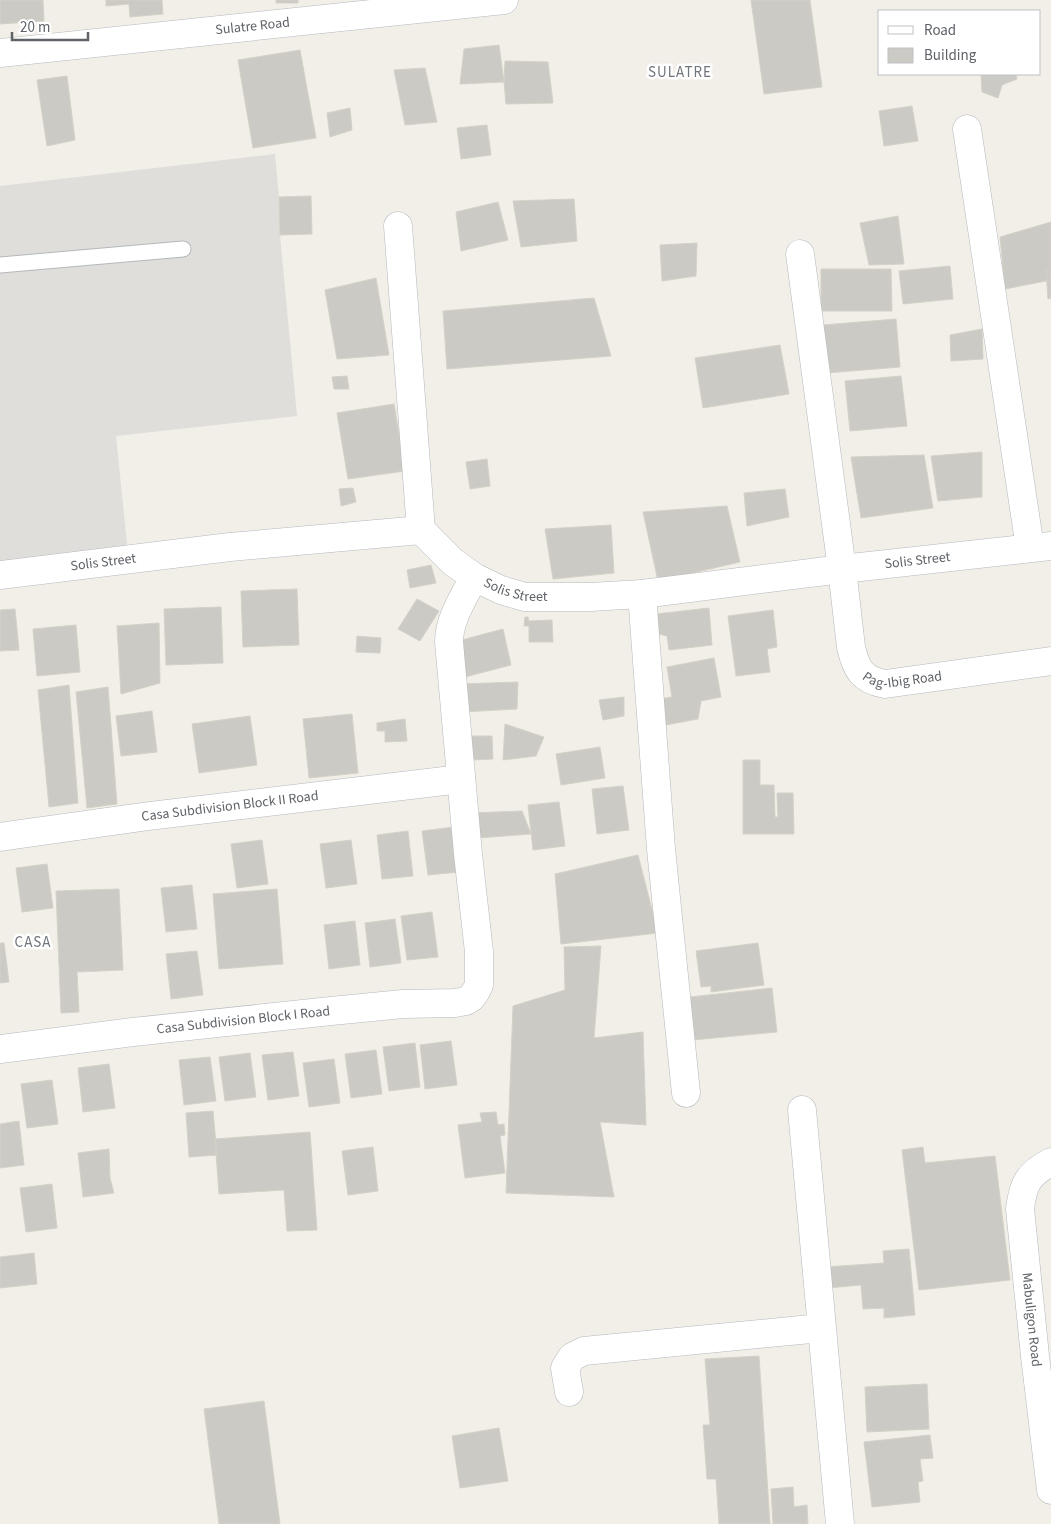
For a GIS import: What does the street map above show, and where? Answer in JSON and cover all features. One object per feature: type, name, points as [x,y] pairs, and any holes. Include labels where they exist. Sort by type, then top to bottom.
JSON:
[{"type":"street","name":"Sulatre Road","points":[[0,53],[384,6],[504,0]]},
{"type":"street","points":[[967,129],[1040,547]]},
{"type":"street","points":[[398,226],[421,530]]},
{"type":"street","points":[[800,254],[842,569]]},
{"type":"street","name":"Solis Street","points":[[0,576],[230,547],[421,530],[453,562],[474,577],[502,590],[524,597],[590,597],[642,594],[1040,547]]},
{"type":"street","name":"Pag-Ibig Road","points":[[842,569],[854,660],[862,673],[873,682],[885,684],[1051,661]]},
{"type":"street","points":[[461,779],[449,635],[460,604],[474,577]]},
{"type":"street","points":[[642,594],[661,849],[686,1093]]},
{"type":"street","name":"Casa Subdivision Block II Road","points":[[0,837],[148,816],[461,779]]},
{"type":"street","name":"Casa Subdivision Block I Road","points":[[0,1049],[133,1032],[331,1011],[403,1004],[466,1001],[471,998],[479,985],[477,934],[461,779]]},
{"type":"street","points":[[802,1110],[840,1524]]},
{"type":"street","name":"Mabuligon Road","points":[[1051,1162],[1031,1176],[1022,1191],[1020,1209],[1043,1355],[1051,1490]]},
{"type":"street","points":[[569,1392],[565,1368],[572,1357],[584,1351],[821,1328]]},
{"type":"lane","points":[[0,265],[183,249]]},
{"type":"shaded area","points":[[275,154],[280,235],[297,416],[116,436],[128,554],[0,570],[0,186]]},
{"type":"building","points":[[0,0],[43,0],[44,21],[0,24]]},
{"type":"building","points":[[106,0],[162,0],[163,14],[130,17],[129,4],[106,6]]},
{"type":"building","points":[[276,0],[298,0],[298,3],[276,3]]},
{"type":"building","points":[[751,0],[810,0],[822,87],[764,94]]},
{"type":"building","points":[[499,45],[504,82],[460,84],[464,49]]},
{"type":"building","points":[[300,50],[316,138],[253,148],[238,60]]},
{"type":"building","points":[[505,61],[548,62],[553,103],[506,104]]},
{"type":"building","points":[[425,68],[437,122],[405,125],[394,70]]},
{"type":"building","points":[[981,75],[1016,75],[1017,79],[1002,85],[998,98],[982,92]]},
{"type":"building","points":[[67,76],[75,140],[47,146],[37,80]]},
{"type":"building","points":[[912,106],[918,141],[884,146],[879,111]]},
{"type":"building","points":[[350,108],[352,130],[330,137],[327,113]]},
{"type":"building","points":[[487,125],[491,155],[461,159],[457,128]]},
{"type":"building","points":[[311,196],[312,234],[280,235],[279,197]]},
{"type":"building","points":[[574,199],[577,241],[521,247],[513,201]]},
{"type":"building","points":[[498,202],[508,240],[461,251],[456,212]]},
{"type":"building","points":[[898,216],[904,264],[869,265],[860,223]]},
{"type":"building","points":[[1051,222],[1051,280],[1005,289],[1000,237]]},
{"type":"building","points":[[697,243],[696,276],[662,281],[660,245]]},
{"type":"building","points":[[950,266],[953,299],[903,304],[899,271]]},
{"type":"building","points":[[821,269],[891,269],[892,311],[821,311]]},
{"type":"building","points":[[1051,269],[1051,298],[1048,299],[1046,270]]},
{"type":"building","points":[[376,278],[389,355],[337,359],[325,290]]},
{"type":"building","points":[[594,298],[611,356],[447,369],[443,311]]},
{"type":"building","points":[[896,319],[900,367],[827,373],[823,325]]},
{"type":"building","points":[[982,329],[983,359],[951,361],[950,335]]},
{"type":"building","points":[[780,345],[789,394],[703,408],[695,358]]},
{"type":"building","points":[[347,376],[349,389],[334,389],[332,377]]},
{"type":"building","points":[[901,376],[907,426],[850,431],[845,381]]},
{"type":"building","points":[[394,404],[405,471],[348,479],[337,413]]},
{"type":"building","points":[[982,452],[982,497],[938,501],[931,456]]},
{"type":"building","points":[[924,455],[933,508],[861,518],[851,457]]},
{"type":"building","points":[[487,459],[490,486],[470,489],[466,462]]},
{"type":"building","points":[[353,488],[356,502],[341,506],[339,489]]},
{"type":"building","points":[[785,489],[789,517],[747,526],[744,493]]},
{"type":"building","points":[[727,506],[740,562],[658,581],[643,512]]},
{"type":"building","points":[[611,525],[614,573],[553,579],[545,529]]},
{"type":"building","points":[[431,565],[436,583],[410,588],[407,570]]},
{"type":"building","points":[[297,589],[299,645],[243,647],[241,591]]},
{"type":"building","points":[[417,599],[439,611],[420,641],[398,629]]},
{"type":"building","points":[[221,607],[223,663],[166,665],[164,609]]},
{"type":"building","points":[[709,608],[712,645],[669,650],[667,636],[659,634],[656,614]]},
{"type":"building","points":[[15,609],[19,650],[0,651],[0,610]]},
{"type":"building","points":[[773,610],[777,647],[767,649],[770,672],[736,676],[728,616]]},
{"type":"building","points":[[525,617],[528,617],[529,621],[552,620],[553,642],[529,642],[529,626],[524,626]]},
{"type":"building","points":[[159,623],[160,683],[121,694],[117,626]]},
{"type":"building","points":[[76,625],[80,672],[37,676],[33,629]]},
{"type":"building","points":[[503,629],[511,665],[465,677],[458,641]]},
{"type":"building","points":[[357,636],[381,638],[380,653],[356,652]]},
{"type":"building","points":[[714,658],[721,697],[701,701],[698,719],[660,726],[655,700],[672,697],[667,667]]},
{"type":"building","points":[[518,682],[517,709],[462,712],[460,684]]},
{"type":"building","points":[[69,685],[78,803],[49,807],[38,690]]},
{"type":"building","points":[[108,687],[117,804],[87,808],[76,692]]},
{"type":"building","points":[[624,697],[624,716],[603,720],[599,700]]},
{"type":"building","points":[[152,711],[157,752],[121,756],[116,716]]},
{"type":"building","points":[[352,714],[358,773],[309,778],[303,719]]},
{"type":"building","points":[[250,716],[257,765],[199,773],[192,724]]},
{"type":"building","points":[[405,719],[407,741],[385,742],[385,731],[377,731],[377,723]]},
{"type":"building","points":[[505,724],[544,737],[536,756],[503,760]]},
{"type":"building","points":[[471,736],[492,736],[493,759],[472,760]]},
{"type":"building","points":[[600,747],[605,778],[561,785],[556,754]]},
{"type":"building","points":[[743,760],[760,760],[760,785],[774,785],[775,817],[778,817],[777,793],[793,793],[794,834],[743,834]]},
{"type":"building","points":[[623,786],[629,830],[597,834],[592,789]]},
{"type":"building","points":[[559,802],[565,846],[533,850],[528,805]]},
{"type":"building","points":[[522,811],[531,834],[478,838],[469,813]]},
{"type":"building","points":[[454,827],[459,872],[428,875],[422,831]]},
{"type":"building","points":[[408,831],[413,876],[382,879],[377,835]]},
{"type":"building","points":[[262,840],[268,884],[237,888],[231,844]]},
{"type":"building","points":[[351,840],[357,884],[326,888],[320,844]]},
{"type":"building","points":[[638,855],[658,933],[561,944],[555,874]]},
{"type":"building","points":[[47,864],[53,908],[22,912],[16,868]]},
{"type":"building","points":[[192,885],[197,929],[166,932],[161,888]]},
{"type":"building","points":[[119,889],[123,970],[77,972],[79,1012],[61,1013],[56,891]]},
{"type":"building","points":[[277,889],[283,964],[219,969],[213,894]]},
{"type":"building","points":[[432,912],[438,957],[407,960],[401,916]]},
{"type":"building","points":[[395,919],[401,963],[370,967],[365,923]]},
{"type":"building","points":[[355,921],[360,965],[329,969],[324,925]]},
{"type":"building","points":[[0,943],[4,943],[9,982],[0,983]]},
{"type":"building","points":[[758,943],[764,985],[711,992],[711,986],[701,987],[696,951]]},
{"type":"building","points":[[601,946],[594,1038],[643,1032],[646,1125],[600,1122],[614,1197],[506,1193],[513,1006],[565,990],[564,947]]},
{"type":"building","points":[[197,951],[203,995],[171,999],[166,954]]},
{"type":"building","points":[[772,988],[777,1032],[693,1040],[681,998]]},
{"type":"building","points":[[451,1041],[457,1085],[425,1089],[420,1045]]},
{"type":"building","points":[[415,1043],[420,1087],[389,1091],[383,1047]]},
{"type":"building","points":[[376,1050],[382,1094],[351,1098],[345,1054]]},
{"type":"building","points":[[293,1052],[299,1096],[268,1100],[262,1055]]},
{"type":"building","points":[[250,1053],[256,1097],[225,1101],[219,1057]]},
{"type":"building","points":[[210,1057],[216,1101],[184,1105],[179,1060]]},
{"type":"building","points":[[334,1059],[340,1103],[309,1107],[303,1063]]},
{"type":"building","points":[[109,1064],[115,1108],[83,1112],[78,1068]]},
{"type":"building","points":[[52,1080],[58,1124],[27,1128],[21,1084]]},
{"type":"building","points":[[213,1111],[217,1155],[189,1157],[186,1113]]},
{"type":"building","points":[[496,1112],[498,1125],[504,1124],[505,1135],[500,1136],[505,1173],[465,1178],[458,1125],[482,1122],[480,1113]]},
{"type":"building","points":[[19,1121],[24,1165],[0,1168],[0,1124]]},
{"type":"building","points":[[310,1132],[317,1230],[287,1231],[284,1190],[219,1194],[215,1139]]},
{"type":"building","points":[[373,1147],[378,1191],[348,1195],[342,1151]]},
{"type":"building","points":[[923,1147],[925,1163],[995,1156],[1010,1280],[919,1290],[902,1150]]},
{"type":"building","points":[[109,1149],[110,1178],[114,1193],[83,1197],[78,1153]]},
{"type":"building","points":[[52,1184],[57,1228],[26,1232],[20,1188]]},
{"type":"building","points":[[909,1249],[915,1315],[884,1318],[884,1308],[863,1309],[861,1285],[828,1288],[826,1267],[884,1263],[883,1251]]},
{"type":"building","points":[[34,1253],[37,1284],[0,1288],[0,1257]]},
{"type":"building","points":[[759,1356],[770,1524],[719,1524],[716,1479],[707,1479],[703,1425],[710,1425],[705,1359]]},
{"type":"building","points":[[927,1384],[929,1429],[867,1432],[865,1387]]},
{"type":"building","points":[[264,1401],[280,1524],[219,1524],[204,1409]]},
{"type":"building","points":[[499,1428],[508,1481],[460,1488],[452,1436]]},
{"type":"building","points":[[930,1435],[933,1458],[920,1459],[923,1481],[918,1482],[920,1502],[872,1507],[864,1442]]},
{"type":"building","points":[[793,1487],[794,1507],[807,1505],[808,1524],[773,1524],[771,1489]]},
{"type":"district","name":"SULATRE","points":[[680,72]]},
{"type":"district","name":"CASA","points":[[33,942]]}]
